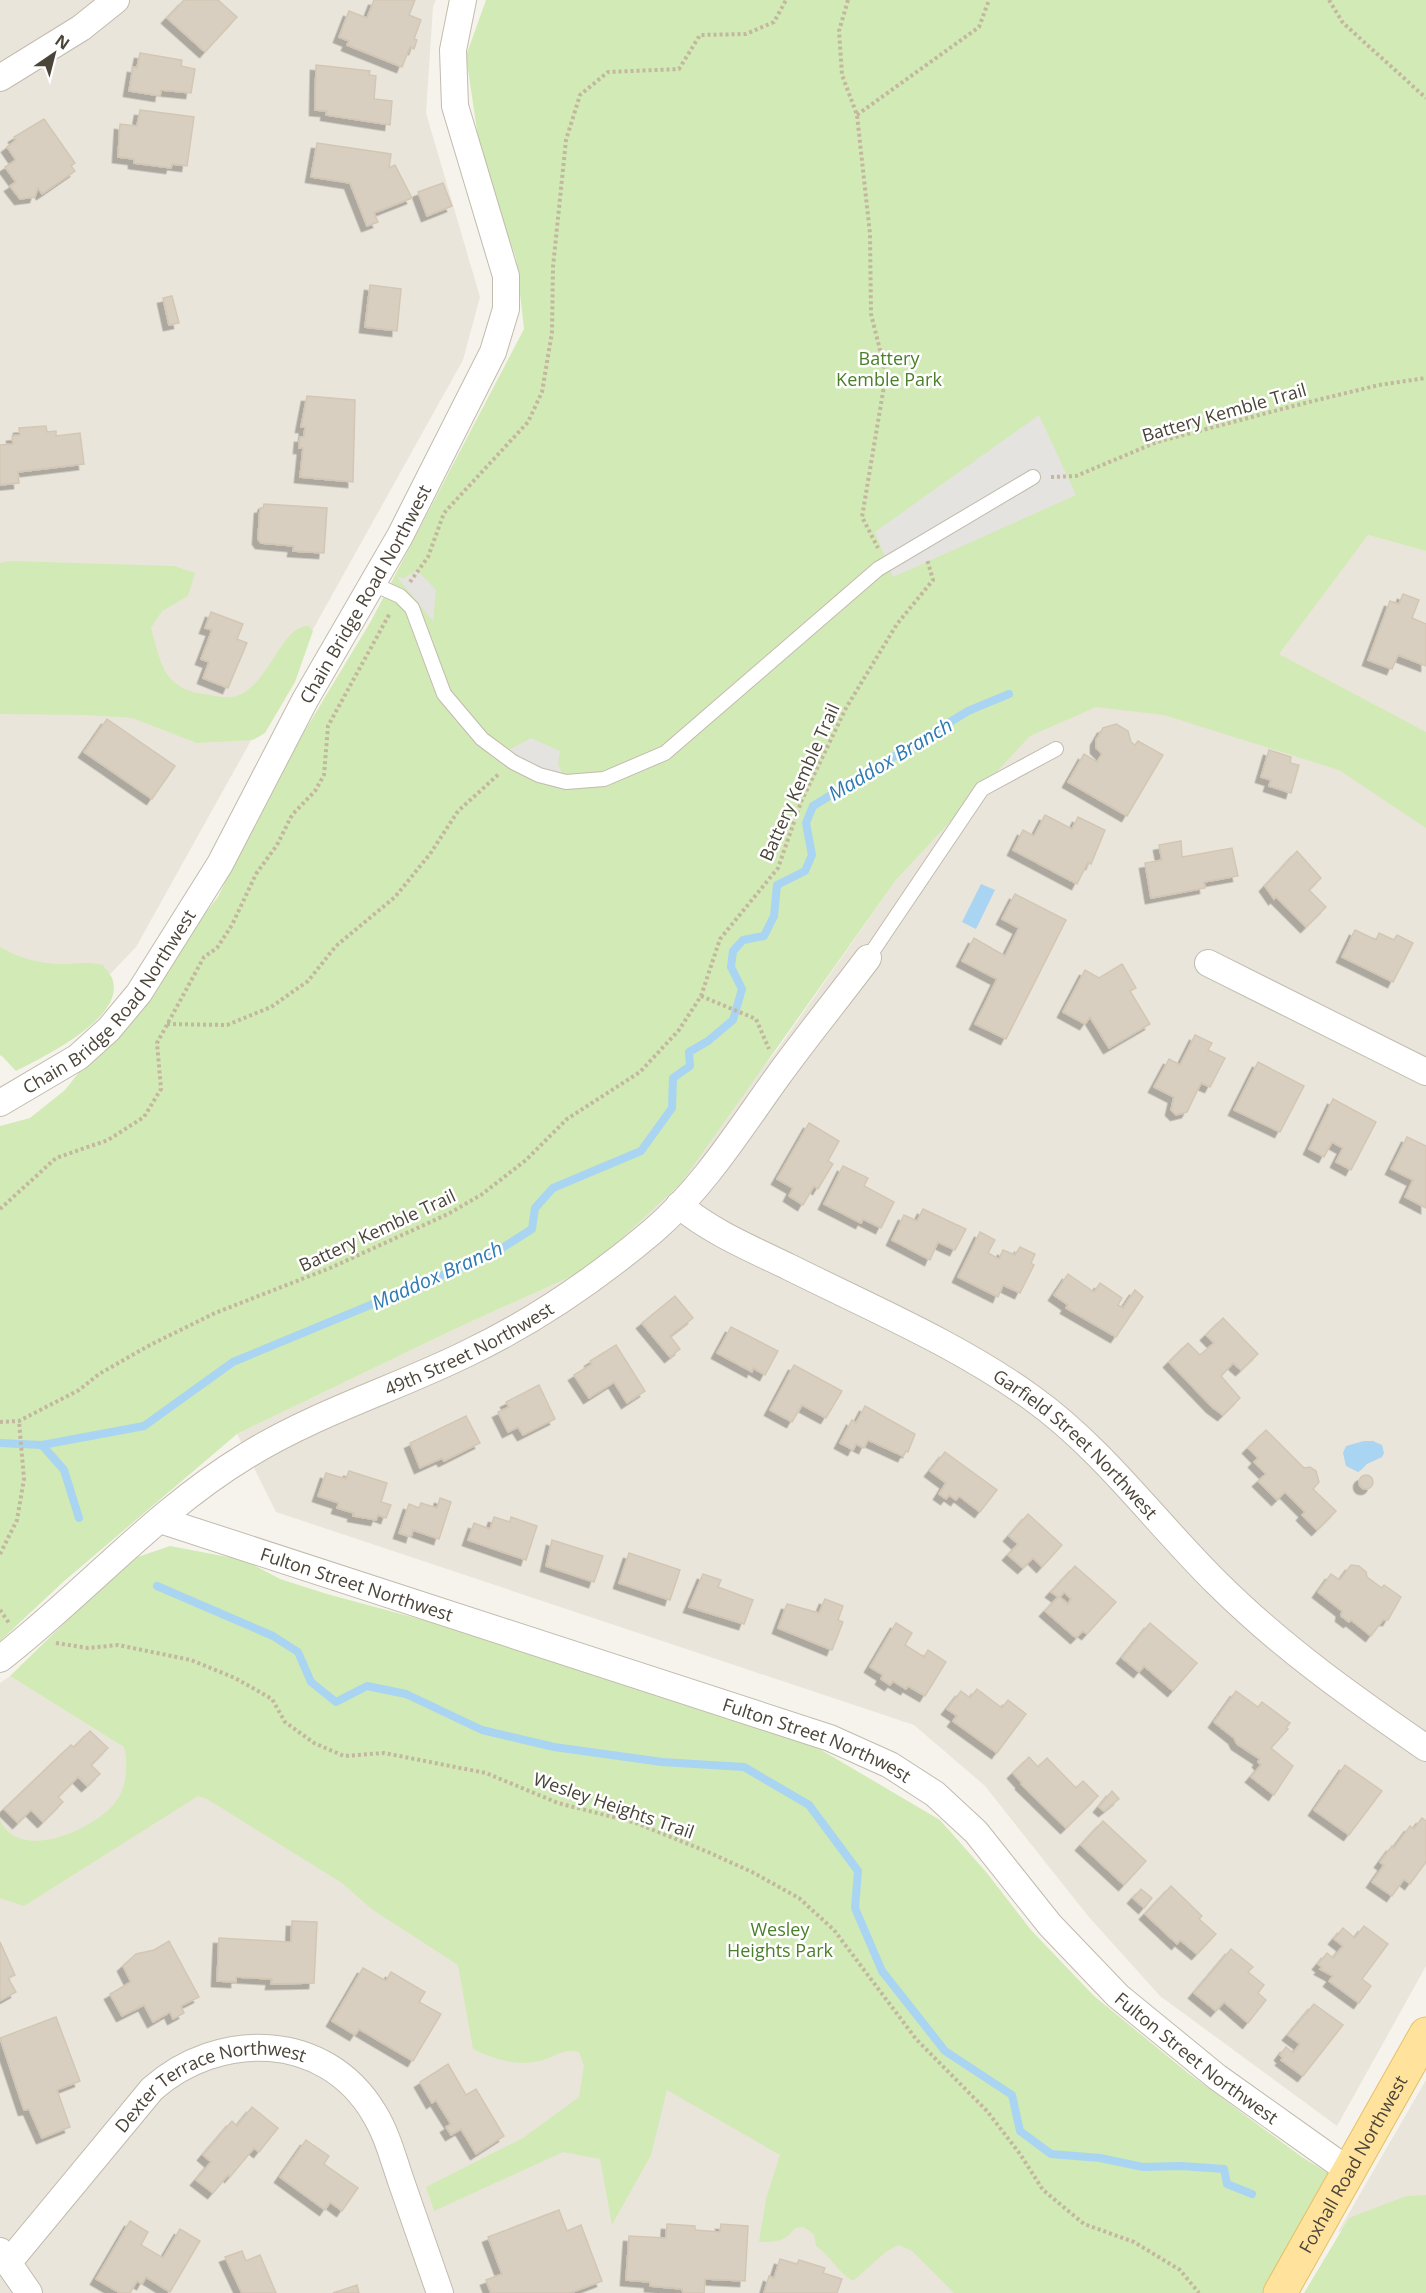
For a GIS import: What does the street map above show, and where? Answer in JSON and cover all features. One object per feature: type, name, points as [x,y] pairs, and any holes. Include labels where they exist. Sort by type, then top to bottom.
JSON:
[{"type":"main road","name":"Foxhall Road Northwest","points":[[1280,2293],[1426,2034]]},
{"type":"street","points":[[0,78],[81,28],[116,0]]},
{"type":"street","name":"Chain Bridge Road Northwest","points":[[0,1103],[78,1057],[109,1029],[139,993],[216,870],[305,700],[373,584],[477,386],[500,334],[506,309],[505,268],[470,162],[455,106],[453,50],[463,0]]},
{"type":"street","name":"49th Street Northwest","points":[[0,1659],[31,1636],[134,1540],[206,1483],[247,1455],[339,1409],[468,1353],[541,1313],[596,1277],[679,1205],[707,1175],[868,958]]},
{"type":"street","points":[[1208,963],[1426,1072]]},
{"type":"street","name":"Garfield Street Northwest","points":[[679,1205],[701,1222],[752,1249],[960,1353],[1044,1407],[1097,1455],[1248,1613],[1345,1692],[1426,1748]]},
{"type":"street","name":"Fulton Street Northwest","points":[[160,1520],[830,1737],[890,1765],[927,1788],[960,1816],[1050,1925],[1140,2016],[1227,2084],[1349,2171]]},
{"type":"street","name":"Dexter Terrace Northwest","points":[[4,2257],[152,2089],[167,2076],[195,2059],[216,2052],[244,2047],[269,2047],[290,2051],[321,2064],[348,2083],[369,2105],[383,2130],[440,2293]]},
{"type":"street","points":[[4,2257],[29,2293]]},
{"type":"lane","points":[[373,584],[400,596],[412,608],[444,694],[482,739],[513,762],[539,775],[566,782],[604,779],[665,753],[886,564],[1033,477]]},
{"type":"lane","points":[[868,958],[982,789],[1056,750]]},
{"type":"path","points":[[848,0],[839,31],[842,75],[857,115],[870,234],[871,314],[886,374],[862,517],[886,564]]},
{"type":"path","points":[[857,115],[979,27],[989,0]]},
{"type":"path","points":[[1329,0],[1343,23],[1426,98]]},
{"type":"path","name":"Battery Kemble Trail","points":[[1033,477],[1076,476],[1157,442],[1379,385],[1426,378]]},
{"type":"path","name":"Battery Kemble Trail","points":[[0,1422],[19,1421],[79,1390],[99,1374],[150,1345],[215,1313],[330,1268],[448,1214],[481,1195],[526,1160],[567,1119],[640,1072],[679,1030],[701,996],[720,939],[778,868],[801,802],[851,698],[897,624],[933,580],[922,543]]},
{"type":"path","points":[[167,1024],[227,1025],[271,1007],[308,981],[336,946],[395,897],[430,854],[458,811],[513,762]]},
{"type":"path","points":[[701,996],[756,1019]]},
{"type":"path","points":[[0,1554],[17,1520],[24,1479],[19,1421]]},
{"type":"path","name":"Wesley Heights Trail","points":[[56,1643],[88,1648],[118,1645],[191,1660],[235,1678],[272,1699],[285,1722],[314,1743],[344,1756],[384,1753],[486,1773],[558,1803],[636,1823],[752,1872],[799,1898],[834,1930],[916,2039],[987,2111],[1020,2154],[1043,2190],[1084,2224],[1134,2242],[1180,2270],[1199,2293]]},
{"type":"shaded area","points":[[0,0],[436,0],[433,7],[426,113],[480,297],[463,360],[136,947],[58,1029],[0,1056]]},
{"type":"shaded area","points":[[1039,415],[1076,495],[893,577],[875,532]]},
{"type":"shaded area","points":[[1281,511],[1426,551],[1426,1966],[1337,2126],[1160,1996],[1088,1916],[985,1786],[914,1725],[276,1512],[237,1434],[457,1328],[590,1268],[775,1053],[896,880],[1045,719]]},
{"type":"shaded area","points":[[417,570],[436,590],[433,621],[397,577],[404,578]]},
{"type":"shaded area","points":[[531,738],[560,751],[558,764],[562,773],[546,770],[505,752]]},
{"type":"shaded area","points":[[10,1676],[847,2194],[991,2293],[0,2293],[0,1683]]},
{"type":"shaded area","points":[[1426,2080],[1426,2247],[1384,2217],[1338,2232]]},
{"type":"green space","name":"Battery Kemble Park","points":[[486,0],[1426,0],[1426,551],[1368,535],[1279,654],[1426,732],[1426,828],[1339,770],[1164,715],[1096,707],[1030,736],[896,880],[681,1183],[590,1268],[457,1328],[237,1434],[63,1582],[0,1641],[0,1126],[30,1118],[65,1090],[218,897],[272,785],[371,621],[524,329],[516,258],[482,164],[466,56]]},
{"type":"green space","points":[[11,561],[175,566],[195,573],[188,596],[162,611],[151,628],[161,663],[166,672],[179,686],[190,691],[221,697],[243,693],[264,673],[281,647],[299,628],[309,626],[313,631],[295,682],[265,733],[253,740],[197,743],[132,718],[0,714],[0,563]]},
{"type":"green space","points":[[0,947],[21,957],[44,962],[103,965],[113,981],[113,995],[106,1009],[94,1022],[61,1046],[16,1071],[0,1054]]},
{"type":"green space","name":"Wesley Heights Park","points":[[170,1546],[244,1560],[280,1579],[541,1652],[811,1744],[940,1820],[987,1873],[1031,1930],[1094,1996],[1188,2073],[1302,2157],[1347,2185],[1278,2293],[954,2293],[912,2251],[899,2245],[887,2251],[853,2281],[816,2246],[814,2234],[803,2227],[795,2228],[779,2240],[759,2242],[766,2199],[780,2155],[667,2090],[651,2155],[612,2225],[600,2159],[563,2152],[434,2211],[426,2187],[523,2138],[579,2097],[584,2066],[579,2052],[564,2052],[543,2060],[524,2063],[499,2059],[473,2049],[458,1965],[373,1910],[342,1883],[207,1799],[198,1796],[24,1906],[0,1898],[0,1820],[10,1833],[24,1840],[60,1837],[96,1820],[110,1808],[122,1791],[126,1772],[124,1747],[10,1676],[129,1560]]},
{"type":"green space","points":[[1426,2195],[1426,2293],[1304,2293],[1349,2218],[1406,2196]]},
{"type":"water","points":[[981,884],[995,890],[976,929],[962,922]]},
{"type":"water","points":[[1373,1441],[1382,1445],[1384,1453],[1382,1457],[1367,1464],[1358,1472],[1346,1466],[1343,1453],[1346,1446]]},
{"type":"building","points":[[184,0],[218,0],[237,17],[205,52],[167,18]]},
{"type":"building","points":[[374,0],[415,0],[409,15],[421,20],[414,39],[417,40],[414,49],[410,47],[402,67],[347,45],[349,41],[339,37],[349,11],[367,18]]},
{"type":"building","points":[[140,53],[182,60],[181,66],[195,69],[191,93],[161,90],[160,96],[129,91],[133,67],[137,68]]},
{"type":"building","points":[[316,65],[370,71],[369,75],[376,76],[374,99],[392,101],[390,125],[326,115],[327,111],[315,110]]},
{"type":"building","points":[[140,110],[194,117],[187,166],[172,164],[171,168],[134,163],[134,159],[118,157],[120,124],[137,126]]},
{"type":"building","points":[[44,119],[75,163],[71,166],[75,171],[42,194],[38,188],[35,197],[20,199],[10,186],[16,182],[5,167],[16,160],[7,147],[16,140],[14,137]]},
{"type":"building","points":[[317,143],[391,154],[389,168],[395,165],[412,198],[374,213],[378,222],[367,226],[350,183],[311,177]]},
{"type":"building","points":[[443,183],[452,206],[427,216],[418,192]]},
{"type":"building","points":[[370,285],[401,289],[397,331],[365,327]]},
{"type":"building","points":[[172,296],[179,323],[169,325],[163,298]]},
{"type":"building","points":[[307,396],[355,400],[353,482],[300,477],[303,448],[299,448],[300,437],[304,437],[305,427],[301,427]]},
{"type":"building","points":[[46,426],[47,432],[56,431],[56,436],[80,433],[84,464],[18,472],[19,483],[0,485],[0,445],[13,444],[12,436],[20,435],[19,428]]},
{"type":"building","points":[[264,504],[327,508],[324,553],[293,551],[294,546],[261,543],[258,539],[260,508],[263,508]]},
{"type":"building","points":[[1403,594],[1419,600],[1412,618],[1426,624],[1426,666],[1398,655],[1392,669],[1368,660],[1390,601],[1399,604]]},
{"type":"building","points":[[211,612],[243,624],[237,639],[247,643],[228,688],[203,678],[209,662],[201,659],[212,630],[205,628]]},
{"type":"building","points":[[107,719],[175,766],[152,799],[84,752]]},
{"type":"building","points":[[1116,724],[1128,731],[1131,742],[1135,745],[1138,741],[1163,755],[1127,816],[1068,782],[1084,754],[1097,762],[1102,754],[1096,748],[1096,740],[1103,728]]},
{"type":"building","points":[[1269,750],[1291,757],[1290,763],[1299,765],[1291,793],[1269,786],[1271,780],[1261,777]]},
{"type":"building","points":[[1045,815],[1072,829],[1078,817],[1105,830],[1091,864],[1088,862],[1077,884],[1013,850],[1023,830],[1034,836]]},
{"type":"building","points":[[1181,841],[1182,857],[1232,848],[1238,876],[1204,882],[1205,888],[1151,898],[1145,863],[1162,860],[1159,845]]},
{"type":"building","points":[[1297,851],[1321,878],[1309,890],[1326,907],[1306,927],[1276,897],[1274,899],[1265,886]]},
{"type":"building","points":[[1015,894],[1066,920],[1006,1039],[975,1024],[997,979],[962,961],[974,938],[1005,956],[1019,928],[1002,919]]},
{"type":"building","points":[[1355,930],[1376,940],[1379,933],[1394,940],[1397,935],[1413,943],[1393,982],[1342,957]]},
{"type":"building","points":[[1122,964],[1136,988],[1130,991],[1150,1024],[1109,1048],[1090,1017],[1085,1024],[1063,1012],[1085,970],[1099,978]]},
{"type":"building","points":[[1195,1035],[1212,1043],[1208,1050],[1225,1058],[1210,1087],[1201,1083],[1187,1112],[1176,1115],[1171,1110],[1174,1097],[1154,1087],[1169,1059],[1180,1065]]},
{"type":"building","points":[[1258,1062],[1304,1086],[1280,1132],[1234,1110]]},
{"type":"building","points":[[1333,1099],[1376,1122],[1351,1170],[1336,1162],[1343,1148],[1332,1142],[1324,1157],[1309,1149]]},
{"type":"building","points":[[809,1123],[839,1141],[828,1161],[833,1164],[818,1189],[814,1186],[803,1205],[789,1196],[793,1188],[777,1179]]},
{"type":"building","points":[[1407,1137],[1426,1146],[1426,1208],[1405,1197],[1413,1180],[1391,1169]]},
{"type":"building","points":[[843,1166],[868,1178],[864,1186],[894,1202],[881,1228],[863,1219],[861,1223],[824,1204]]},
{"type":"building","points":[[923,1209],[966,1229],[955,1250],[938,1242],[930,1260],[892,1240],[904,1215],[917,1221]]},
{"type":"building","points":[[980,1232],[995,1240],[988,1253],[999,1259],[1003,1250],[1015,1255],[1020,1247],[1035,1254],[1031,1263],[1034,1265],[1020,1293],[1003,1285],[998,1297],[958,1277]]},
{"type":"building","points":[[1068,1274],[1094,1292],[1100,1283],[1122,1298],[1118,1305],[1123,1308],[1135,1290],[1143,1297],[1116,1337],[1066,1308],[1068,1305],[1054,1295]]},
{"type":"building","points":[[675,1296],[693,1318],[670,1336],[680,1349],[670,1357],[642,1323]]},
{"type":"building","points":[[1223,1318],[1258,1354],[1241,1370],[1233,1363],[1221,1376],[1240,1398],[1223,1415],[1212,1407],[1169,1362],[1188,1343],[1200,1355],[1214,1343],[1206,1335]]},
{"type":"building","points":[[731,1327],[778,1351],[765,1375],[753,1368],[752,1372],[717,1353]]},
{"type":"building","points":[[616,1345],[645,1391],[627,1403],[614,1382],[589,1398],[574,1375],[592,1364],[590,1361]]},
{"type":"building","points":[[794,1365],[842,1391],[826,1418],[802,1405],[792,1422],[770,1410]]},
{"type":"building","points":[[539,1385],[555,1419],[523,1435],[518,1427],[508,1432],[498,1412],[509,1407],[506,1402]]},
{"type":"building","points":[[865,1406],[915,1434],[908,1452],[906,1451],[903,1456],[868,1440],[864,1448],[856,1444],[853,1450],[840,1443],[852,1420],[856,1423]]},
{"type":"building","points":[[466,1416],[480,1443],[444,1461],[442,1458],[420,1468],[410,1443]]},
{"type":"building","points":[[1266,1430],[1304,1468],[1310,1467],[1316,1471],[1319,1482],[1313,1489],[1336,1511],[1317,1530],[1302,1515],[1305,1512],[1285,1492],[1277,1500],[1258,1481],[1266,1474],[1254,1462],[1258,1458],[1248,1448]]},
{"type":"building","points":[[945,1452],[997,1490],[980,1512],[959,1496],[956,1500],[949,1495],[946,1499],[939,1494],[946,1483],[930,1471]]},
{"type":"building","points":[[349,1471],[387,1483],[381,1502],[391,1505],[386,1518],[378,1515],[376,1520],[353,1516],[354,1513],[337,1508],[339,1503],[318,1496],[326,1473],[346,1479]]},
{"type":"building","points":[[1363,1475],[1369,1475],[1373,1482],[1369,1489],[1363,1489],[1359,1485],[1359,1479]]},
{"type":"building","points":[[440,1498],[451,1502],[439,1539],[413,1530],[411,1537],[399,1533],[409,1504],[419,1508],[421,1503],[437,1508]]},
{"type":"building","points":[[1028,1514],[1062,1545],[1042,1567],[1033,1558],[1023,1568],[1008,1555],[1018,1544],[1009,1536]]},
{"type":"building","points":[[494,1517],[510,1522],[511,1517],[537,1526],[526,1560],[468,1540],[474,1523],[490,1529]]},
{"type":"building","points":[[552,1540],[603,1556],[594,1582],[546,1566]]},
{"type":"building","points":[[629,1553],[680,1570],[670,1600],[619,1583]]},
{"type":"building","points":[[1351,1565],[1359,1566],[1366,1572],[1367,1577],[1382,1588],[1384,1585],[1401,1597],[1388,1620],[1383,1620],[1371,1636],[1351,1620],[1349,1622],[1341,1616],[1342,1611],[1318,1592],[1331,1574],[1340,1580]]},
{"type":"building","points":[[1075,1566],[1116,1602],[1087,1634],[1083,1631],[1076,1638],[1045,1611],[1058,1597],[1051,1592]],"holes":[[[1064,1592],[1071,1599],[1068,1604],[1060,1597]]]},
{"type":"building","points":[[703,1574],[721,1580],[718,1587],[753,1600],[744,1624],[689,1607]]},
{"type":"building","points":[[825,1599],[843,1606],[838,1620],[843,1622],[832,1650],[778,1628],[787,1604],[819,1613]]},
{"type":"building","points":[[896,1623],[912,1633],[905,1645],[924,1657],[928,1650],[946,1662],[925,1696],[908,1686],[906,1689],[893,1681],[890,1685],[881,1679],[883,1675],[870,1667]]},
{"type":"building","points":[[1150,1623],[1197,1663],[1173,1691],[1144,1666],[1139,1672],[1122,1658]]},
{"type":"building","points":[[977,1689],[1002,1708],[1008,1700],[1026,1714],[997,1753],[953,1721],[957,1716],[947,1709],[961,1691],[970,1698]]},
{"type":"building","points":[[1236,1691],[1258,1707],[1262,1702],[1290,1723],[1286,1728],[1288,1729],[1271,1748],[1293,1766],[1274,1795],[1251,1777],[1261,1765],[1258,1762],[1260,1759],[1237,1744],[1234,1738],[1214,1722]]},
{"type":"building","points":[[90,1731],[108,1748],[91,1765],[100,1774],[87,1786],[78,1777],[58,1797],[63,1802],[43,1822],[31,1810],[18,1823],[4,1809],[71,1745],[74,1747]]},
{"type":"building","points":[[1029,1757],[1038,1767],[1047,1758],[1076,1788],[1083,1781],[1098,1796],[1066,1828],[1021,1784],[1013,1773]]},
{"type":"building","points":[[1345,1765],[1382,1791],[1349,1835],[1314,1810]]},
{"type":"building","points":[[1112,1791],[1119,1799],[1104,1811],[1099,1807]]},
{"type":"building","points":[[1422,1818],[1426,1821],[1426,1862],[1410,1884],[1404,1879],[1392,1896],[1372,1882],[1384,1865],[1380,1862],[1392,1846],[1394,1848],[1410,1826],[1414,1829]]},
{"type":"building","points":[[1103,1821],[1146,1861],[1124,1885],[1081,1845]]},
{"type":"building","points":[[1171,1886],[1202,1916],[1199,1919],[1216,1934],[1197,1954],[1180,1940],[1177,1944],[1145,1914]]},
{"type":"building","points":[[1141,1889],[1152,1898],[1144,1908],[1133,1898]]},
{"type":"building","points":[[292,1921],[317,1922],[314,1983],[271,1984],[272,1979],[236,1977],[236,1982],[217,1981],[219,1938],[291,1942]]},
{"type":"building","points":[[1364,1926],[1388,1944],[1362,1979],[1371,1986],[1359,2003],[1329,1981],[1333,1976],[1320,1969],[1322,1967],[1318,1964],[1327,1953],[1333,1958],[1343,1946],[1334,1939],[1343,1928],[1355,1938]]},
{"type":"building","points":[[169,1941],[199,1997],[181,2006],[184,2013],[173,2019],[170,2012],[153,2022],[144,2005],[122,2016],[110,1994],[131,1982],[123,1966],[136,1954],[154,1950]]},
{"type":"building","points":[[0,1942],[15,1975],[8,1978],[16,1992],[0,2001]]},
{"type":"building","points":[[1231,1949],[1253,1967],[1248,1972],[1264,1985],[1258,1993],[1266,2000],[1248,2023],[1224,2002],[1216,2011],[1194,1993]]},
{"type":"building","points":[[363,1968],[386,1981],[391,1972],[425,1992],[419,2002],[441,2014],[413,2061],[359,2029],[355,2035],[332,2021]]},
{"type":"building","points":[[1314,2004],[1343,2025],[1303,2076],[1281,2060],[1283,2058],[1280,2055],[1286,2047],[1293,2053],[1300,2044],[1288,2035]]},
{"type":"building","points":[[56,2017],[80,2081],[57,2090],[70,2127],[42,2138],[29,2109],[24,2110],[0,2038]]},
{"type":"building","points":[[448,2064],[466,2095],[476,2089],[504,2136],[476,2154],[461,2129],[451,2135],[446,2127],[451,2124],[436,2100],[432,2103],[420,2082]]},
{"type":"building","points":[[252,2107],[278,2128],[259,2152],[254,2148],[213,2193],[196,2180],[211,2162],[203,2155],[232,2121],[237,2126]]},
{"type":"building","points":[[306,2140],[329,2156],[324,2164],[358,2188],[342,2211],[330,2202],[325,2210],[280,2177]]},
{"type":"building","points":[[559,2210],[567,2231],[581,2225],[602,2281],[570,2293],[491,2293],[486,2280],[502,2274],[488,2237]]},
{"type":"building","points":[[130,2221],[148,2232],[141,2245],[163,2258],[180,2229],[200,2241],[170,2292],[146,2277],[142,2284],[137,2281],[130,2293],[120,2293],[96,2279]]},
{"type":"building","points":[[667,2224],[695,2226],[695,2230],[720,2232],[721,2224],[748,2226],[745,2281],[705,2279],[704,2293],[683,2293],[682,2289],[650,2286],[650,2282],[626,2280],[629,2236],[666,2238]]},
{"type":"building","points":[[242,2251],[246,2261],[260,2255],[276,2293],[242,2293],[225,2257]]},
{"type":"building","points":[[780,2259],[797,2264],[799,2260],[825,2268],[823,2273],[842,2279],[837,2293],[764,2293],[769,2276],[774,2278]]},
{"type":"building","points":[[357,2285],[359,2293],[333,2293]]},
{"type":"waterway","name":"Maddox Branch","points":[[0,1443],[42,1445],[144,1426],[233,1362],[491,1255],[532,1229],[535,1208],[553,1188],[641,1151],[672,1108],[673,1078],[690,1066],[689,1052],[708,1041],[733,1020],[742,989],[731,967],[733,951],[743,940],[764,936],[774,916],[777,885],[805,871],[812,855],[806,823],[813,806],[968,711],[1009,694]]},
{"type":"waterway","points":[[42,1445],[64,1470],[79,1518]]},
{"type":"waterway","points":[[157,1586],[273,1636],[298,1652],[311,1682],[336,1702],[367,1686],[406,1694],[482,1730],[554,1747],[662,1762],[744,1767],[809,1805],[858,1871],[855,1908],[882,1971],[945,2051],[1012,2095],[1020,2131],[1051,2154],[1100,2158],[1143,2167],[1181,2166],[1224,2169],[1227,2184],[1252,2194]]}]
